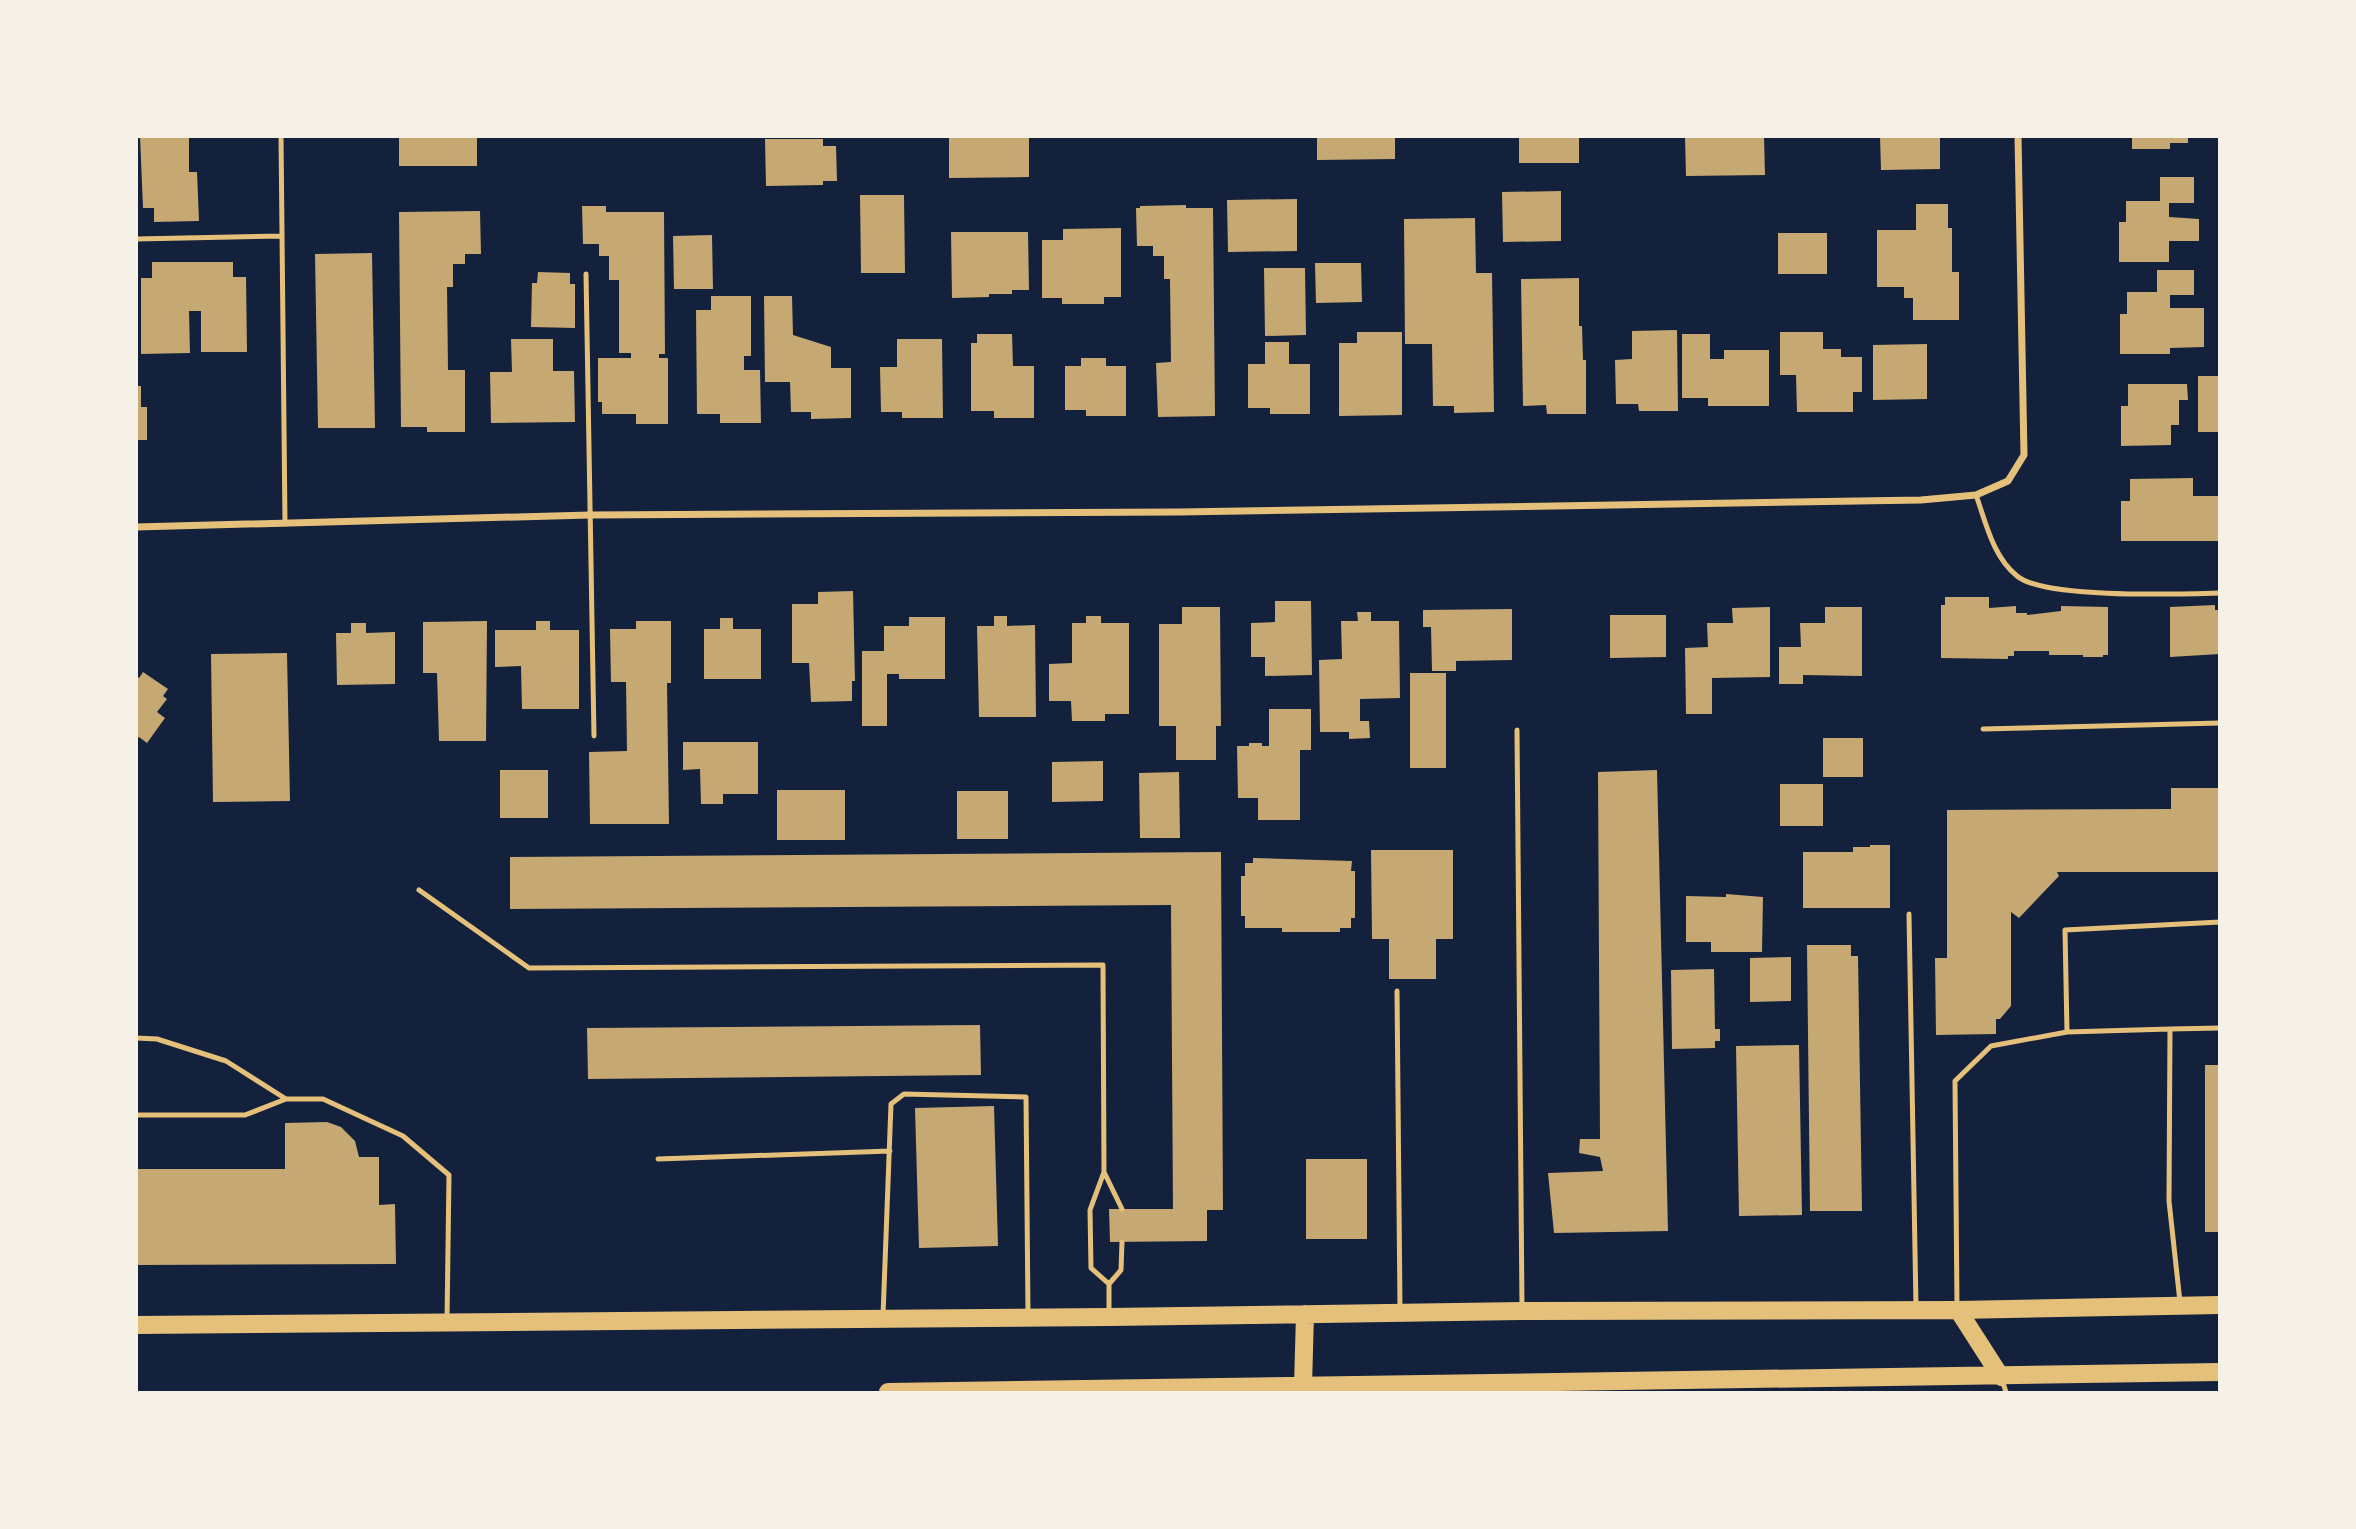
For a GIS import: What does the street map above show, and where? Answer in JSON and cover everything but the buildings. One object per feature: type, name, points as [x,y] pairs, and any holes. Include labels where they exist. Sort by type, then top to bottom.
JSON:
[{"type":"main road","points":[[136,1325],[2220,1306]]},
{"type":"main road","points":[[1958,1310],[2003,1385]]},
{"type":"main road","points":[[1303,1386],[1305,1314]]},
{"type":"main road","points":[[888,1392],[1252,1390],[1303,1386],[1441,1388],[2003,1385],[2220,1372]]},
{"type":"street","points":[[136,527],[590,515],[1206,512],[1907,500],[1976,495],[2008,481],[2024,455],[2018,136]]},
{"type":"lane","points":[[281,136],[285,524]]},
{"type":"lane","points":[[136,239],[282,236]]},
{"type":"lane","points":[[586,274],[594,736]]},
{"type":"lane","points":[[1976,495],[1995,549],[2017,577],[2040,587],[2150,595],[2220,593]]},
{"type":"lane","points":[[1983,729],[2220,723]]},
{"type":"lane","points":[[1517,730],[1522,1311]]},
{"type":"lane","points":[[419,890],[529,968],[1103,965],[1104,1172],[1090,1210],[1091,1268],[1108,1284]]},
{"type":"lane","points":[[1909,914],[1916,1310]]},
{"type":"lane","points":[[2067,1032],[2065,930],[2220,922]]},
{"type":"lane","points":[[1396,990],[1400,1313]]},
{"type":"lane","points":[[2170,1028],[2169,1201],[2180,1306]]},
{"type":"lane","points":[[1958,1310],[1955,1081],[1992,1046],[2067,1032],[2220,1028]]},
{"type":"lane","points":[[136,1038],[157,1039],[226,1061],[286,1099]]},
{"type":"lane","points":[[882,1319],[891,1104],[904,1094],[1026,1097],[1028,1317]]},
{"type":"lane","points":[[136,1115],[244,1115],[286,1099],[323,1099],[403,1136],[449,1175],[447,1322]]},
{"type":"lane","points":[[658,1159],[890,1151]]},
{"type":"lane","points":[[1104,1172],[1122,1209]]},
{"type":"lane","points":[[1108,1317],[1108,1284],[1121,1270],[1122,1242]]}]
